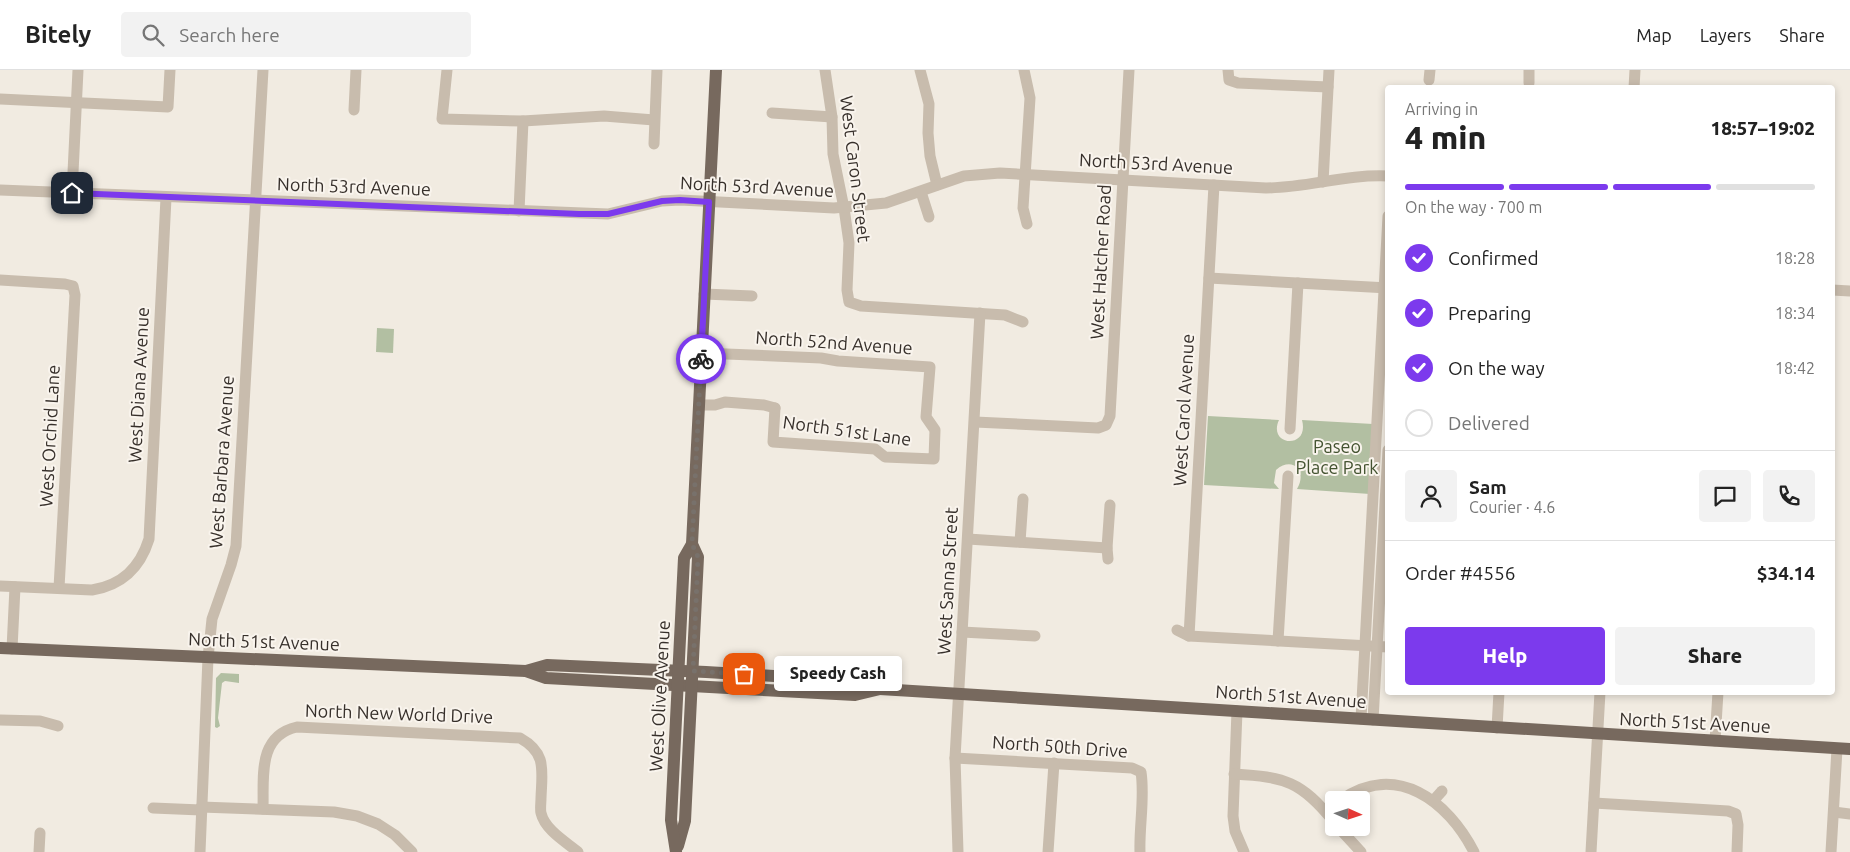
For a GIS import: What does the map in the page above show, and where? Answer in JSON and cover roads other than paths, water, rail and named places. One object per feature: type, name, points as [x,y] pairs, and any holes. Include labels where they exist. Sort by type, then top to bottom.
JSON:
[{"type":"main road","name":"West Olive Avenue","points":[[692,544],[698,557],[693,671],[684,821],[676,852],[671,820],[677,685],[684,558],[692,544],[716,70]]},
{"type":"main road","name":"North 51st Avenue","points":[[6,649],[526,671],[546,678],[855,695],[880,689]]},
{"type":"main road","name":"North 51st Avenue","points":[[526,671],[547,665],[693,671],[856,681],[880,689],[1850,749]]},
{"type":"street","points":[[72,193],[78,70]]},
{"type":"street","points":[[0,99],[168,107],[170,70]]},
{"type":"street","name":"West Barbara Avenue","points":[[200,852],[208,658],[212,619],[236,546],[263,70]]},
{"type":"street","points":[[354,110],[356,70]]},
{"type":"street","points":[[446,70],[442,119],[523,121],[604,116],[654,120]]},
{"type":"street","points":[[654,144],[657,70]]},
{"type":"street","name":"West Caron Street","points":[[825,70],[832,117],[833,154],[849,243],[847,290],[849,302],[861,306],[980,313]]},
{"type":"street","points":[[920,70],[929,104],[928,133],[930,156],[938,185]]},
{"type":"street","points":[[1024,70],[1030,98],[1022,208],[1027,224]]},
{"type":"street","name":"West Hatcher Road","points":[[975,422],[1098,428],[1106,425],[1110,416],[1129,70]]},
{"type":"street","points":[[1323,182],[1329,70]]},
{"type":"street","points":[[1529,70],[1529,83]]},
{"type":"street","points":[[1634,85],[1635,70]]},
{"type":"street","points":[[1228,75],[1238,83],[1328,88]]},
{"type":"street","points":[[772,113],[832,117]]},
{"type":"street","points":[[519,211],[523,121]]},
{"type":"street","name":"North 53rd Avenue","points":[[0,190],[608,214],[662,201],[680,200],[844,208],[886,203],[964,176],[983,174],[1025,174],[1287,188],[1360,176],[1385,176]]},
{"type":"street","name":"West Carol Avenue","points":[[1189,636],[1214,185]]},
{"type":"street","points":[[921,192],[929,217]]},
{"type":"street","name":"West Diana Avenue","points":[[59,588],[92,590],[120,581],[133,571],[142,557],[149,539],[166,198]]},
{"type":"street","points":[[1209,278],[1385,288]]},
{"type":"street","name":"West Orchid Lane","points":[[0,280],[65,284],[73,286],[75,295],[59,588]]},
{"type":"street","points":[[1290,429],[1298,283]]},
{"type":"street","points":[[1835,290],[1850,291]]},
{"type":"street","points":[[704,294],[752,296]]},
{"type":"street","points":[[980,313],[1005,315],[1023,322]]},
{"type":"street","name":"West Sanna Street","points":[[958,852],[955,758],[980,313]]},
{"type":"street","points":[[1377,646],[1370,555],[1375,460],[1384,366],[1385,327]]},
{"type":"street","name":"North 52nd Avenue","points":[[702,353],[821,358],[838,361],[930,367],[926,417],[935,430],[934,458]]},
{"type":"street","name":"North 51st Lane","points":[[699,405],[715,405],[725,402],[764,405],[775,408],[773,442],[875,449],[885,457],[934,458]]},
{"type":"street","points":[[1375,460],[1385,461]]},
{"type":"street","points":[[1278,641],[1288,476]]},
{"type":"street","points":[[1020,542],[1023,499]]},
{"type":"street","points":[[968,539],[1020,542],[1108,554],[1110,505]]},
{"type":"street","points":[[1367,719],[1377,646],[1385,556],[1370,555]]},
{"type":"street","points":[[0,586],[59,588]]},
{"type":"street","points":[[6,649],[15,587]]},
{"type":"street","points":[[1177,630],[1189,636],[1377,646]]},
{"type":"street","points":[[962,632],[1035,636]]},
{"type":"street","points":[[1497,728],[1499,695]]},
{"type":"street","points":[[1592,852],[1600,695]]},
{"type":"street","points":[[1715,741],[1718,695]]},
{"type":"street","points":[[1237,711],[1233,816],[1235,831],[1244,852]]},
{"type":"street","points":[[0,720],[40,722],[58,726]]},
{"type":"street","name":"North New World Drive","points":[[263,809],[264,762],[275,739],[286,730],[298,727],[506,736],[520,738],[539,754],[542,765],[541,813],[545,822],[554,832],[578,852]]},
{"type":"street","points":[[1831,852],[1837,749]]},
{"type":"street","name":"North 50th Drive","points":[[955,758],[1132,768],[1141,772],[1143,783],[1139,831],[1140,852]]},
{"type":"street","points":[[1048,852],[1054,763]]},
{"type":"street","points":[[1234,774],[1268,776],[1292,783],[1325,805]]},
{"type":"street","points":[[1357,791],[1367,787],[1392,784],[1414,790],[1433,801],[1455,824],[1474,852]]},
{"type":"street","points":[[1433,801],[1442,791]]},
{"type":"street","points":[[1594,802],[1728,811],[1736,814],[1738,825],[1736,852]]},
{"type":"street","points":[[153,808],[334,812],[357,816],[384,828],[395,835],[412,852]]},
{"type":"street","points":[[1834,812],[1850,814]]},
{"type":"street","points":[[40,833],[40,852]]},
{"type":"street","points":[[1346,836],[1361,852]]},
{"type":"place","name":"Speedy Cash","points":[[744,674]]},
{"type":"park label","name":"Paseo Place Park","points":[[1337,457]]}]
